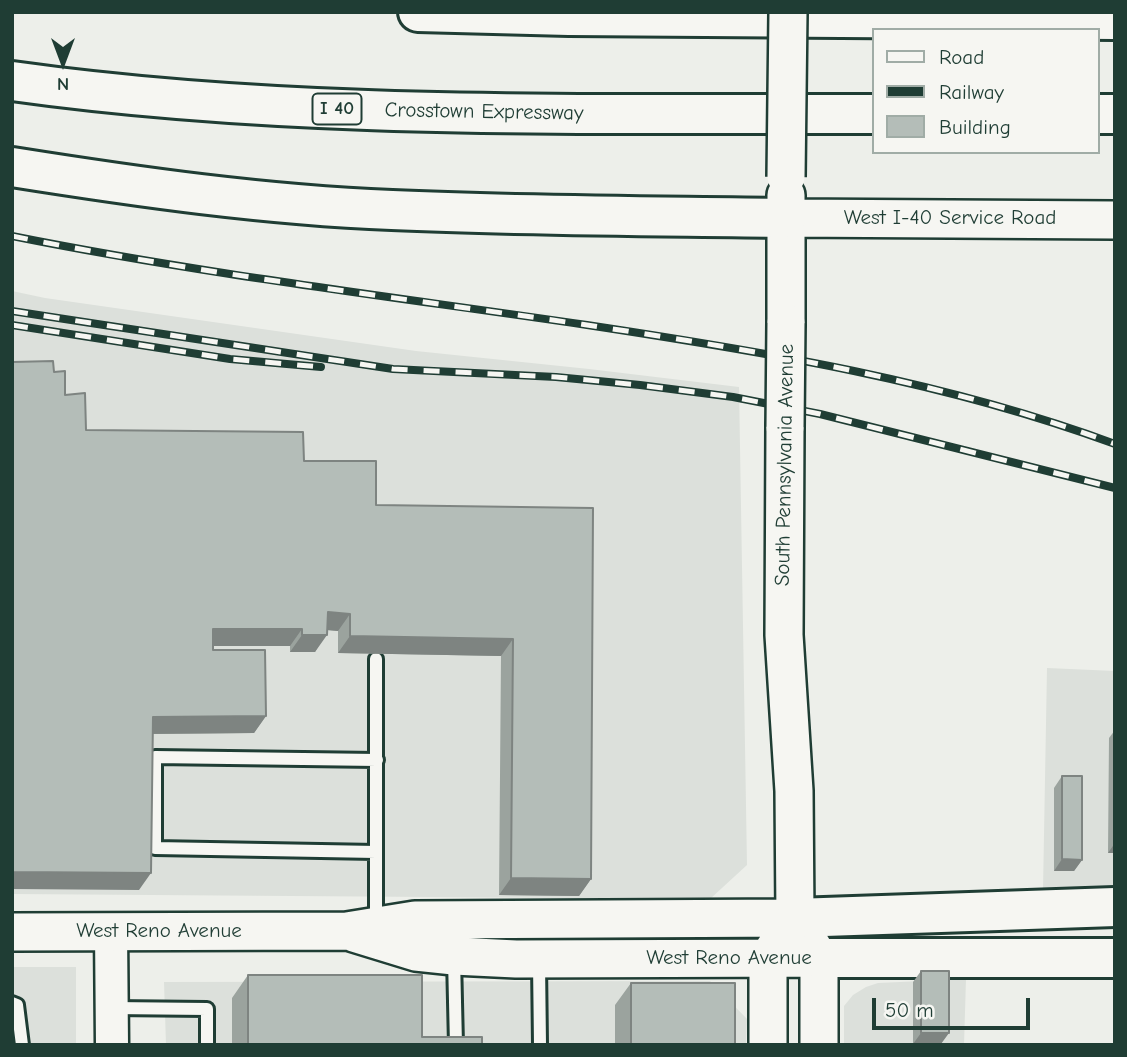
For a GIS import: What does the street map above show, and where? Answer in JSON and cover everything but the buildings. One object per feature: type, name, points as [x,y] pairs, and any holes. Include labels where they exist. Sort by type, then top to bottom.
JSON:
[{"type":"main road","points":[[418,12],[1115,20]]},
{"type":"main road","name":"South Pennsylvania Avenue","points":[[788,12],[784,635],[794,792],[795,918]]},
{"type":"main road","name":"Crosstown Expressway","points":[[12,81],[152,98],[292,108],[872,114]]},
{"type":"main road","points":[[12,167],[138,187],[391,210],[786,218]]},
{"type":"main road","name":"West I-40 Service Road","points":[[786,218],[1115,219]]},
{"type":"main road","name":"West Reno Avenue","points":[[12,932],[361,928],[415,920],[795,918],[1115,907]]},
{"type":"main road","points":[[768,1045],[768,958],[795,918],[819,958],[819,1045]]},
{"type":"main road","name":"West Reno Avenue","points":[[361,928],[416,952],[454,956],[539,959],[1115,958]]},
{"type":"street","points":[[111,931],[112,1045]]},
{"type":"lane","points":[[361,928],[376,852],[376,659]]},
{"type":"lane","points":[[376,852],[155,848],[155,757],[377,760]]},
{"type":"lane","points":[[454,956],[456,1045]]},
{"type":"lane","points":[[539,959],[540,1045]]},
{"type":"lane","points":[[12,1003],[18,1005],[22,1045]]},
{"type":"lane","points":[[112,1008],[208,1009],[207,1045]]},
{"type":"shaded area","points":[[12,291],[416,351],[739,387],[747,865],[710,899],[12,894]]},
{"type":"shaded area","points":[[1047,668],[1115,671],[1115,890],[1043,890]]},
{"type":"shaded area","points":[[12,967],[76,967],[76,1045],[12,1045]]},
{"type":"shaded area","points":[[966,979],[964,1045],[844,1045],[844,1006],[853,995],[866,987],[878,983]]},
{"type":"shaded area","points":[[710,981],[747,1019],[746,1045],[166,1045],[164,982]]},
{"type":"railway","points":[[12,236],[227,273],[587,325],[788,358],[986,403],[1115,444]]},
{"type":"railway","points":[[12,311],[393,369],[556,377],[733,397],[820,414],[1115,488]]},
{"type":"railway","points":[[12,325],[230,359],[321,367]]}]
